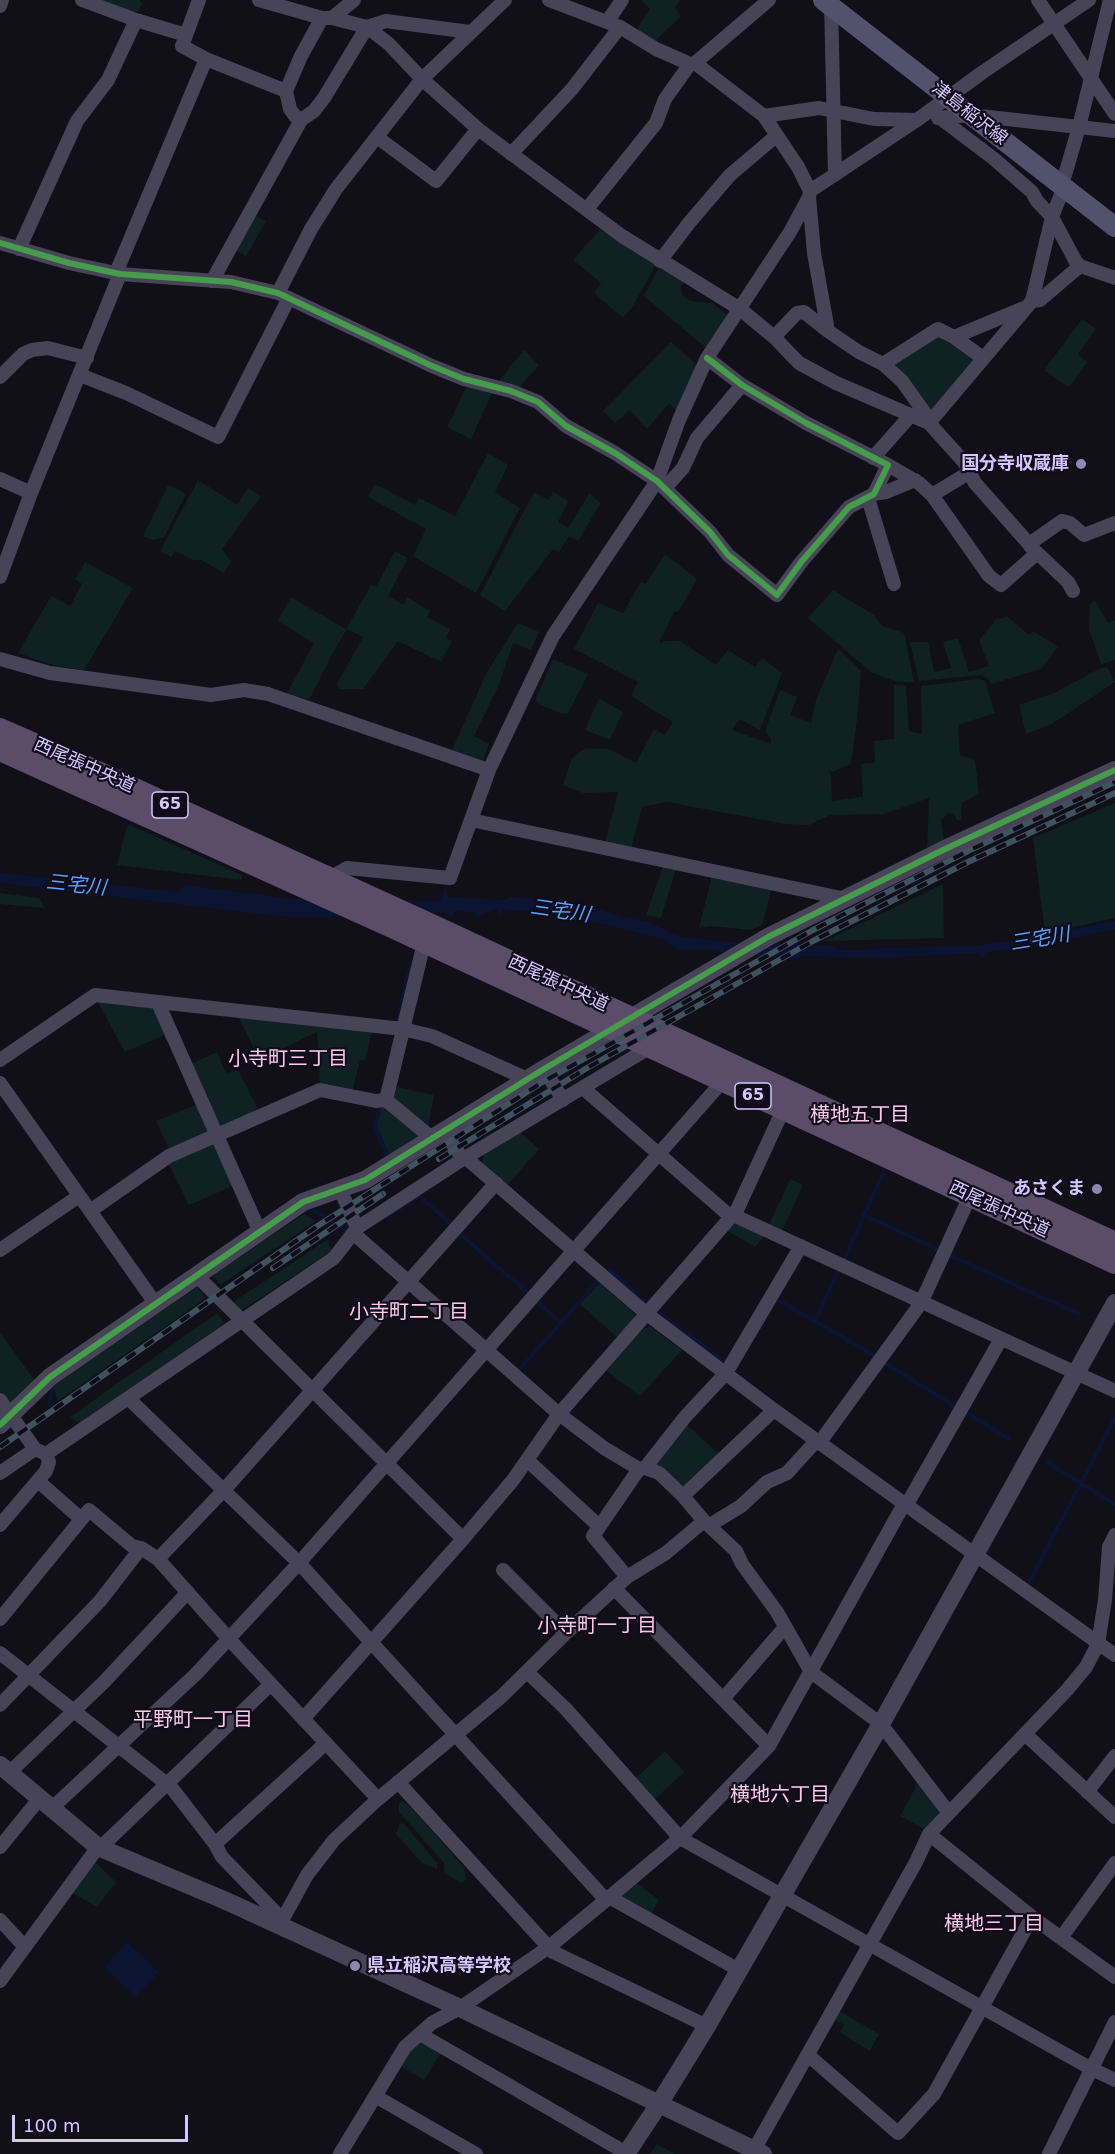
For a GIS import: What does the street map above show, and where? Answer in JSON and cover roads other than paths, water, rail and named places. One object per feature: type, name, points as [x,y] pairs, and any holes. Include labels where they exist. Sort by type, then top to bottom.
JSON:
[{"type":"main road","name":"津島稲沢線","points":[[828,2],[1115,227]]},
{"type":"main road","name":"西尾張中央道","points":[[0,729],[334,881],[431,936],[610,1030],[1115,1263]]},
{"type":"main road","name":"西尾張中央道","points":[[0,750],[392,927],[431,936],[630,1018],[1115,1243]]},
{"type":"street","points":[[0,6],[2,0]]},
{"type":"street","points":[[82,0],[186,35]]},
{"type":"street","points":[[199,0],[182,46],[206,59],[286,92]]},
{"type":"street","points":[[259,0],[367,27],[389,44],[422,79],[478,129],[622,236],[740,309],[774,337],[799,363],[836,383],[929,423]]},
{"type":"street","points":[[302,120],[290,109],[286,92],[301,56],[327,18],[354,0]]},
{"type":"street","points":[[80,375],[126,393],[218,437],[311,229],[336,189],[422,79],[505,0]]},
{"type":"street","points":[[549,0],[614,25],[656,49],[693,64],[764,116],[798,167],[810,194],[814,254],[828,331]]},
{"type":"street","points":[[511,153],[572,89],[614,25],[622,0]]},
{"type":"street","points":[[587,209],[656,123],[665,99],[693,64],[769,0]]},
{"type":"street","points":[[1038,0],[1115,114]]},
{"type":"street","points":[[661,485],[679,420],[707,358],[790,232],[810,194],[1089,0]]},
{"type":"street","points":[[929,423],[1030,304],[1052,217],[1079,128],[1110,0]]},
{"type":"street","points":[[828,2],[835,175]]},
{"type":"street","points":[[19,249],[77,122],[108,80],[136,20]]},
{"type":"street","points":[[212,280],[302,120],[314,111],[324,98],[367,27],[386,21],[470,32]]},
{"type":"street","points":[[0,577],[118,274],[206,59]]},
{"type":"street","points":[[764,116],[819,108],[874,119],[971,116],[1115,131]]},
{"type":"street","points":[[940,118],[993,158],[1032,192],[1052,217],[1080,266],[1115,278]]},
{"type":"street","points":[[377,137],[436,181],[478,129]]},
{"type":"street","points":[[660,261],[730,175],[776,136]]},
{"type":"street","points":[[0,243],[69,263],[118,274],[231,282],[283,296],[432,366],[464,379],[511,391],[538,402],[566,426],[615,453],[661,485],[710,532],[728,555],[777,595],[802,561],[849,507],[871,496],[915,480]]},
{"type":"street","points":[[954,336],[1040,300],[1080,266]]},
{"type":"street","points":[[774,337],[796,313],[804,312],[859,352],[883,364],[902,381],[929,423],[965,463],[975,483],[1033,548],[1068,582],[1073,591]]},
{"type":"street","points":[[883,364],[938,329],[954,336],[983,358]]},
{"type":"street","points":[[0,377],[23,354],[32,350],[48,348],[87,358]]},
{"type":"street","points":[[707,358],[742,385],[806,423],[915,480],[932,495],[989,576],[1001,585],[1033,548],[1062,521],[1070,523],[1084,534],[1115,523]]},
{"type":"street","points":[[334,881],[347,868],[450,878],[489,770],[553,636],[661,485],[683,468],[697,438],[742,385]]},
{"type":"street","points":[[873,458],[910,416]]},
{"type":"street","points":[[888,465],[871,496],[894,584]]},
{"type":"street","points":[[932,495],[970,472]]},
{"type":"street","points":[[0,478],[31,493]]},
{"type":"street","points":[[0,659],[50,673],[211,695],[244,690],[268,694],[489,770]]},
{"type":"street","points":[[0,1524],[46,1471],[49,1462],[3,1413],[50,1377],[260,1230],[303,1202],[365,1180],[527,1079],[768,937],[943,850],[1115,770]]},
{"type":"street","points":[[471,820],[846,899]]},
{"type":"street","points":[[386,1100],[403,1029],[431,936]]},
{"type":"street","points":[[0,1060],[94,995],[403,1029],[432,1036],[527,1079]]},
{"type":"street","points":[[159,1003],[260,1230]]},
{"type":"street","points":[[0,1473],[128,1398],[334,1258],[355,1231],[465,1159],[649,1048]]},
{"type":"street","points":[[544,1069],[563,1100]]},
{"type":"street","points":[[0,1847],[46,1803],[118,1746],[196,1674],[299,1563],[722,1082]]},
{"type":"street","points":[[0,1083],[154,1303]]},
{"type":"street","points":[[583,1088],[732,1216],[1115,1391]]},
{"type":"street","points":[[90,1212],[169,1156],[320,1090],[376,1101],[386,1100],[438,1135],[647,1314],[774,1410],[1115,1655]]},
{"type":"street","points":[[303,1719],[464,1539],[513,1480],[559,1414],[737,1210],[783,1110]]},
{"type":"street","points":[[158,1559],[224,1490],[496,1183]]},
{"type":"street","points":[[340,1189],[355,1231],[408,1282],[559,1414],[604,1448],[642,1468],[659,1473],[683,1496],[736,1551],[742,1564],[777,1612],[811,1672],[881,1724],[949,1813]]},
{"type":"street","points":[[0,1250],[79,1196]]},
{"type":"street","points":[[280,1922],[294,1896],[334,1840],[398,1782],[502,1696],[627,1576],[707,1523],[741,1506],[767,1482],[787,1473],[819,1441],[921,1303],[970,1196]]},
{"type":"street","points":[[627,1576],[593,1536],[642,1468],[726,1373],[801,1246]]},
{"type":"street","points":[[196,1275],[240,1321],[464,1539]]},
{"type":"street","points":[[420,2034],[627,2154],[707,2026],[881,1724],[1115,1303]]},
{"type":"street","points":[[340,2154],[405,2048],[432,2023],[460,2008],[549,1947],[608,1899],[680,1838],[769,1746],[1001,1339]]},
{"type":"street","points":[[128,1398],[299,1563],[608,1899],[739,1970]]},
{"type":"street","points":[[683,1496],[774,1410]]},
{"type":"street","points":[[527,1460],[599,1526]]},
{"type":"street","points":[[38,1481],[80,1518]]},
{"type":"street","points":[[0,1619],[80,1518],[89,1510],[132,1546],[141,1548],[158,1559],[378,1800]]},
{"type":"street","points":[[188,1592],[104,1682],[74,1711],[5,1769],[99,1848],[280,1922],[759,2152],[808,2055],[916,1862],[929,1834],[1067,1690],[1086,1667],[1098,1644],[1105,1600],[1109,1547],[1115,1535]]},
{"type":"street","points":[[0,1705],[100,1601],[141,1548]]},
{"type":"street","points":[[503,1570],[566,1633]]},
{"type":"street","points":[[614,1588],[769,1746]]},
{"type":"street","points":[[723,1699],[785,1627]]},
{"type":"street","points":[[0,1653],[167,1784],[215,1844],[222,1857],[280,1922]]},
{"type":"street","points":[[527,1672],[565,1708],[680,1838],[1115,2080]]},
{"type":"street","points":[[0,1981],[99,1848],[271,1684]]},
{"type":"street","points":[[1025,1734],[1115,1817]]},
{"type":"street","points":[[215,1844],[326,1743]]},
{"type":"street","points":[[1088,1792],[1115,1756]]},
{"type":"street","points":[[398,1782],[553,1952],[707,2026]]},
{"type":"street","points":[[929,1834],[1032,1917],[1115,1977]]},
{"type":"street","points":[[1061,1938],[1115,1863]]},
{"type":"street","points":[[808,2055],[898,2133],[934,2094],[1032,1917]]},
{"type":"street","points":[[0,1920],[25,1947]]},
{"type":"street","points":[[1049,2154],[1115,2022]]},
{"type":"street","points":[[375,2096],[476,2154]]},
{"type":"water","name":"三宅川","points":[[0,873],[179,892],[185,885],[292,899],[436,901],[441,899],[446,884],[449,897],[506,900],[510,897],[577,904],[654,924],[672,934],[688,938],[832,946],[841,950],[858,951],[880,948],[971,946],[1045,937],[1115,921],[1115,929],[1043,944],[987,952],[982,958],[978,953],[875,958],[804,956],[796,959],[704,949],[682,950],[674,948],[664,939],[575,917],[502,909],[503,913],[499,914],[496,909],[476,916],[475,912],[454,911],[452,917],[449,913],[409,912],[332,917],[288,917],[0,883]]},
{"type":"water","points":[[127,1942],[159,1972],[136,1997],[104,1967]]},
{"type":"waterway","points":[[398,1020],[411,963]]},
{"type":"waterway","points":[[379,1110],[375,1126],[388,1159]]},
{"type":"waterway","points":[[844,1260],[884,1171]]},
{"type":"waterway","points":[[386,1217],[419,1196],[452,1225]]},
{"type":"waterway","points":[[305,1210],[308,1208],[346,1229]]},
{"type":"waterway","points":[[864,1215],[939,1250]]},
{"type":"waterway","points":[[458,1232],[529,1294]]},
{"type":"waterway","points":[[949,1255],[1079,1314]]},
{"type":"waterway","points":[[608,1271],[609,1269],[636,1293]]},
{"type":"waterway","points":[[838,1271],[815,1321],[875,1356]]},
{"type":"waterway","points":[[518,1371],[598,1281]]},
{"type":"waterway","points":[[643,1299],[647,1303]]},
{"type":"waterway","points":[[775,1301],[776,1299],[815,1321]]},
{"type":"waterway","points":[[535,1300],[561,1323]]},
{"type":"waterway","points":[[659,1313],[720,1358]]},
{"type":"waterway","points":[[885,1363],[956,1407]]},
{"type":"waterway","points":[[50,1405],[52,1385]]},
{"type":"waterway","points":[[965,1412],[1009,1439]]},
{"type":"waterway","points":[[1028,1584],[1115,1418]]},
{"type":"waterway","points":[[1048,1463],[1115,1504]]},
{"type":"railway","points":[[0,1447],[316,1227],[541,1083],[813,930],[968,851],[1115,782]]},
{"type":"railway","points":[[439,1159],[587,1068],[813,941],[968,862],[1115,793]]},
{"type":"railway","points":[[273,1268],[383,1194]]},
{"type":"place","name":"国分寺収蔵庫","points":[[1081,464]]},
{"type":"place","name":"あさくま","points":[[1097,1189]]},
{"type":"place","name":"県立稲沢高等学校","points":[[355,1966]]},
{"type":"district","name":"小寺町三丁目","points":[[288,1060]]},
{"type":"district","name":"横地五丁目","points":[[860,1116]]},
{"type":"district","name":"小寺町二丁目","points":[[409,1313]]},
{"type":"district","name":"小寺町一丁目","points":[[597,1627]]},
{"type":"district","name":"平野町一丁目","points":[[193,1721]]},
{"type":"district","name":"横地六丁目","points":[[780,1796]]},
{"type":"district","name":"横地三丁目","points":[[994,1925]]}]
